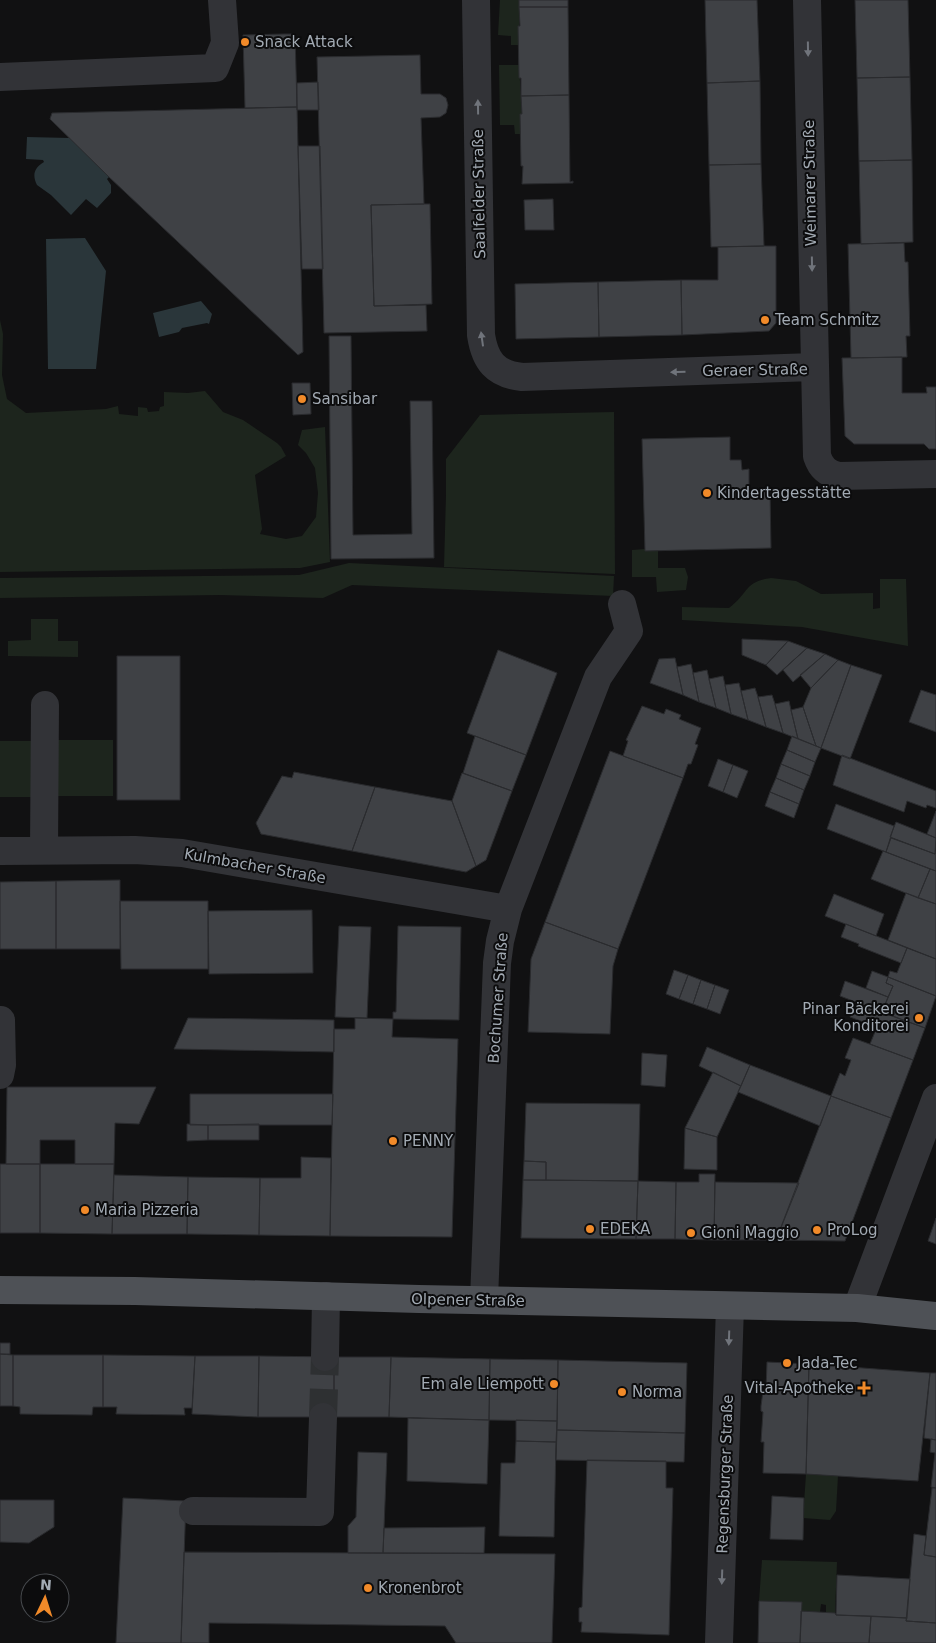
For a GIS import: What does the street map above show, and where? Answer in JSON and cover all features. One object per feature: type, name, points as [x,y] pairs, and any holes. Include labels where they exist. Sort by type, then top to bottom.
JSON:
[{"type":"main road","name":"Olpener Straße","points":[[0,1290],[134,1290],[857,1308],[936,1316]]},
{"type":"street","points":[[0,77],[214,68],[225,43],[222,0]]},
{"type":"street","name":"Saalfelder Straße","points":[[476,0],[481,335],[487,359],[501,372],[510,376]]},
{"type":"street","name":"Weimarer Straße","points":[[806,0],[814,367]]},
{"type":"street","name":"Geraer Straße","points":[[510,376],[522,378],[814,367],[817,456],[825,470],[831,474],[848,476],[936,474]]},
{"type":"street","name":"Bochumer Straße","points":[[484,1300],[500,942],[508,909],[598,677],[629,631],[622,604]]},
{"type":"street","points":[[44,850],[45,706]]},
{"type":"street","name":"Kulmbacher Straße","points":[[0,851],[135,850],[182,853],[508,909]]},
{"type":"street","points":[[0,1075],[2,1066],[2,1020]]},
{"type":"street","points":[[857,1308],[936,1098]]},
{"type":"street","points":[[325,1357],[326,1296]]},
{"type":"street","name":"Regensburger Straße","points":[[719,1643],[730,1306]]},
{"type":"street","points":[[193,1511],[320,1512],[323,1417]]},
{"type":"shaded area","points":[[500,0],[519,0],[519,45],[511,45],[511,36],[498,35]]},
{"type":"shaded area","points":[[499,65],[519,65],[522,114],[520,114],[520,134],[515,134],[514,125],[500,125]]},
{"type":"shaded area","points":[[27,137],[70,138],[109,177],[107,179],[111,185],[111,193],[97,208],[86,199],[71,215],[51,195],[37,185],[35,172],[44,162],[43,160],[26,159]]},
{"type":"shaded area","points":[[85,238],[106,271],[96,369],[48,369],[46,239]]},
{"type":"shaded area","points":[[201,301],[212,314],[209,324],[182,328],[179,332],[159,337],[153,313]]},
{"type":"shaded area","points":[[0,320],[3,334],[2,375],[7,399],[26,413],[106,409],[118,406],[119,414],[138,416],[138,407],[147,408],[148,412],[159,411],[160,407],[164,406],[164,392],[188,393],[205,391],[223,412],[243,420],[277,443],[286,456],[255,475],[262,529],[260,534],[286,539],[302,536],[316,517],[318,493],[315,468],[306,453],[298,445],[302,430],[325,427],[330,562],[300,568],[0,572]]},
{"type":"shaded area","points":[[614,412],[615,574],[444,567],[446,459],[480,415]]},
{"type":"shaded area","points":[[645,549],[645,551],[658,551],[658,568],[685,568],[688,577],[686,590],[657,592],[656,577],[632,577],[632,550]]},
{"type":"shaded area","points":[[349,563],[614,576],[613,596],[352,585],[323,598],[220,595],[0,598],[0,578],[299,575]]},
{"type":"shaded area","points":[[771,578],[796,581],[821,594],[873,593],[873,609],[880,608],[880,579],[906,579],[908,646],[802,627],[682,620],[682,607],[729,608],[751,585]]},
{"type":"shaded area","points":[[31,619],[58,619],[58,641],[78,641],[78,657],[8,656],[8,641],[31,640]]},
{"type":"shaded area","points":[[56,740],[113,740],[113,796],[56,796]]},
{"type":"shaded area","points":[[0,741],[32,741],[32,797],[0,797]]},
{"type":"shaded area","points":[[806,1474],[838,1476],[836,1511],[830,1520],[803,1518]]},
{"type":"shaded area","points":[[762,1560],[837,1562],[835,1613],[826,1613],[826,1605],[821,1604],[820,1612],[801,1611],[759,1601]]},
{"type":"building","points":[[519,0],[568,0],[568,7],[519,7]]},
{"type":"building","points":[[705,0],[757,0],[760,81],[707,83]]},
{"type":"building","points":[[855,0],[908,0],[910,77],[857,78]]},
{"type":"building","points":[[519,7],[568,7],[569,95],[521,96],[521,78],[519,78]]},
{"type":"building","points":[[295,34],[297,107],[245,108],[243,35]]},
{"type":"building","points":[[420,55],[421,94],[440,94],[446,98],[448,105],[446,113],[440,117],[421,118],[424,204],[371,205],[374,306],[426,305],[427,331],[324,333],[317,57]]},
{"type":"building","points":[[910,77],[912,160],[859,161],[857,78]]},
{"type":"building","points":[[760,81],[761,164],[709,165],[707,83]]},
{"type":"building","points":[[318,82],[319,110],[297,110],[297,83]]},
{"type":"building","points":[[569,95],[570,182],[573,181],[573,183],[522,184],[521,96]]},
{"type":"building","points":[[297,107],[303,352],[298,355],[50,119],[52,113]]},
{"type":"building","points":[[298,146],[320,146],[323,269],[302,269]]},
{"type":"building","points":[[912,160],[913,242],[861,244],[859,161]]},
{"type":"building","points":[[761,164],[764,246],[711,247],[709,165]]},
{"type":"building","points":[[553,199],[554,230],[525,230],[524,200]]},
{"type":"building","points":[[430,204],[432,304],[374,306],[371,205]]},
{"type":"building","points":[[904,243],[905,262],[908,262],[910,336],[906,336],[907,357],[851,358],[848,244]]},
{"type":"building","points":[[776,246],[776,323],[769,331],[682,335],[681,280],[718,280],[718,247]]},
{"type":"building","points":[[681,280],[682,335],[599,337],[598,282]]},
{"type":"building","points":[[598,282],[599,337],[516,339],[515,284]]},
{"type":"building","points":[[329,336],[351,336],[353,535],[412,534],[410,401],[432,401],[434,558],[331,559]]},
{"type":"building","points":[[902,357],[902,393],[927,393],[926,387],[936,387],[936,449],[929,449],[924,444],[854,444],[845,436],[842,358]]},
{"type":"building","name":"Sansibar","points":[[292,383],[310,383],[311,414],[293,415]]},
{"type":"building","name":"Kindertagesstätte","points":[[730,437],[730,460],[741,460],[742,470],[749,469],[749,492],[770,491],[771,548],[645,551],[642,439]]},
{"type":"building","points":[[742,639],[788,641],[766,665],[742,655]]},
{"type":"building","points":[[788,641],[807,648],[777,675],[766,665]]},
{"type":"building","points":[[807,648],[825,654],[793,682],[783,670]]},
{"type":"building","points":[[498,650],[557,673],[526,755],[467,733]]},
{"type":"building","points":[[825,654],[838,660],[811,688],[800,675]]},
{"type":"building","points":[[117,656],[180,656],[180,800],[117,800]]},
{"type":"building","points":[[675,658],[683,695],[650,683],[659,659]]},
{"type":"building","points":[[838,660],[851,665],[821,748],[816,746],[803,707],[811,688]]},
{"type":"building","points":[[691,664],[699,702],[683,695],[677,667]]},
{"type":"building","points":[[851,665],[882,675],[850,759],[821,748]]},
{"type":"building","points":[[707,670],[716,708],[699,702],[693,673]]},
{"type":"building","points":[[723,676],[731,714],[716,708],[709,679]]},
{"type":"building","points":[[739,683],[748,720],[731,714],[725,685]]},
{"type":"building","points":[[755,688],[766,727],[748,720],[741,691]]},
{"type":"building","points":[[921,690],[936,695],[936,732],[909,722]]},
{"type":"building","points":[[772,695],[783,733],[766,727],[758,697]]},
{"type":"building","points":[[789,701],[798,739],[783,733],[775,704]]},
{"type":"building","points":[[642,706],[664,714],[666,709],[681,715],[679,719],[701,728],[695,744],[698,745],[683,778],[623,756],[628,741],[626,740]]},
{"type":"building","points":[[803,707],[816,746],[798,739],[791,710]]},
{"type":"building","points":[[475,736],[526,755],[512,791],[463,773]]},
{"type":"building","points":[[792,736],[821,748],[815,762],[787,750]]},
{"type":"building","points":[[787,750],[815,762],[810,776],[781,764]]},
{"type":"building","points":[[610,751],[683,778],[618,949],[545,922]]},
{"type":"building","points":[[842,755],[936,791],[936,808],[927,805],[926,808],[907,801],[904,812],[833,785]]},
{"type":"building","points":[[718,759],[733,765],[723,792],[708,786]]},
{"type":"building","points":[[781,764],[810,776],[804,790],[776,778]]},
{"type":"building","points":[[733,765],[748,771],[737,798],[723,792]]},
{"type":"building","points":[[294,772],[375,787],[352,851],[261,834],[256,823],[282,776],[292,778]]},
{"type":"building","points":[[462,773],[512,791],[486,860],[476,866],[452,801]]},
{"type":"building","points":[[776,778],[804,790],[799,804],[770,792]]},
{"type":"building","points":[[375,787],[452,801],[476,866],[466,872],[352,851]]},
{"type":"building","points":[[770,792],[799,804],[794,818],[765,806]]},
{"type":"building","points":[[836,804],[894,826],[886,852],[827,829]]},
{"type":"building","points":[[936,811],[936,838],[927,834]]},
{"type":"building","points":[[896,822],[936,838],[935,854],[890,837]]},
{"type":"building","points":[[891,838],[935,854],[936,851],[936,871],[886,852]]},
{"type":"building","points":[[883,851],[930,869],[918,898],[871,879]]},
{"type":"building","points":[[930,869],[936,871],[936,904],[918,898]]},
{"type":"building","points":[[120,880],[120,949],[56,949],[56,881]]},
{"type":"building","points":[[56,881],[56,949],[0,949],[0,882]]},
{"type":"building","points":[[906,893],[936,904],[936,959],[888,940]]},
{"type":"building","points":[[834,894],[884,914],[876,936],[825,916]]},
{"type":"building","points":[[120,901],[208,901],[208,969],[121,969]]},
{"type":"building","points":[[312,910],[313,973],[209,974],[208,911]]},
{"type":"building","points":[[545,922],[618,949],[613,966],[610,1034],[528,1032],[531,959]]},
{"type":"building","points":[[846,924],[907,948],[901,963],[841,937]]},
{"type":"building","points":[[339,926],[371,927],[367,1018],[335,1017]]},
{"type":"building","points":[[398,926],[461,927],[459,1020],[393,1019],[393,1012],[396,1012]]},
{"type":"building","points":[[907,948],[936,959],[936,996],[888,977],[890,971],[897,973]]},
{"type":"building","points":[[674,970],[688,975],[679,999],[666,994]]},
{"type":"building","points":[[872,971],[888,977],[886,983],[893,986],[888,997],[866,988]]},
{"type":"building","points":[[688,975],[701,980],[693,1004],[679,999]]},
{"type":"building","points":[[888,977],[936,996],[925,1028],[882,1012],[893,986],[886,983]]},
{"type":"building","points":[[701,980],[715,985],[707,1009],[693,1004]]},
{"type":"building","points":[[845,981],[888,997],[882,1012],[840,996]]},
{"type":"building","points":[[715,985],[729,990],[720,1014],[707,1009]]},
{"type":"building","points":[[856,1003],[925,1028],[913,1060],[870,1044],[877,1027],[850,1017]]},
{"type":"building","points":[[188,1018],[334,1020],[334,1052],[174,1049]]},
{"type":"building","name":"PENNY","points":[[355,1018],[393,1019],[392,1037],[458,1039],[452,1237],[330,1236],[334,1029],[355,1029]]},
{"type":"building","points":[[853,1038],[913,1060],[891,1118],[831,1096],[840,1073],[845,1076],[851,1060],[845,1058]]},
{"type":"building","points":[[707,1047],[750,1065],[741,1086],[699,1066]]},
{"type":"building","points":[[642,1053],[667,1055],[665,1087],[641,1085]]},
{"type":"building","points":[[750,1065],[831,1096],[820,1126],[738,1092]]},
{"type":"building","points":[[713,1072],[741,1086],[717,1137],[685,1128]]},
{"type":"building","points":[[7,1087],[156,1087],[139,1124],[115,1123],[114,1164],[75,1164],[75,1140],[40,1140],[40,1164],[6,1164]]},
{"type":"building","points":[[190,1094],[333,1094],[332,1125],[190,1125]]},
{"type":"building","points":[[831,1096],[891,1118],[845,1241],[776,1240]]},
{"type":"building","points":[[526,1103],[640,1104],[638,1181],[546,1180],[546,1162],[524,1161]]},
{"type":"building","points":[[187,1124],[208,1125],[208,1140],[187,1141]]},
{"type":"building","points":[[259,1124],[259,1140],[208,1140],[208,1125]]},
{"type":"building","points":[[685,1128],[717,1137],[717,1170],[684,1169]]},
{"type":"building","points":[[301,1157],[331,1158],[330,1236],[259,1235],[260,1178],[301,1178]]},
{"type":"building","points":[[524,1161],[546,1162],[546,1180],[523,1180]]},
{"type":"building","points":[[0,1164],[40,1164],[40,1233],[0,1233]]},
{"type":"building","points":[[40,1164],[114,1164],[112,1234],[40,1233]]},
{"type":"building","points":[[699,1174],[715,1174],[714,1240],[675,1239],[676,1182],[699,1182]]},
{"type":"building","points":[[114,1175],[188,1177],[187,1234],[112,1234]]},
{"type":"building","points":[[188,1177],[260,1178],[259,1235],[187,1234]]},
{"type":"building","points":[[523,1180],[638,1181],[636,1239],[521,1238]]},
{"type":"building","points":[[638,1181],[676,1182],[675,1239],[636,1239]]},
{"type":"building","points":[[715,1182],[799,1183],[776,1240],[714,1240]]},
{"type":"building","points":[[936,1218],[936,1244],[928,1241]]},
{"type":"building","points":[[0,1343],[10,1343],[10,1354],[0,1354]]},
{"type":"building","points":[[0,1354],[13,1355],[13,1406],[0,1406]]},
{"type":"building","points":[[13,1355],[103,1355],[103,1407],[93,1407],[92,1415],[20,1414],[20,1407],[13,1406]]},
{"type":"building","points":[[103,1355],[195,1356],[192,1408],[184,1408],[185,1415],[116,1414],[117,1407],[103,1407]]},
{"type":"building","points":[[195,1356],[259,1356],[258,1417],[192,1414]]},
{"type":"building","points":[[259,1356],[334,1357],[334,1417],[258,1417]]},
{"type":"building","points":[[334,1357],[391,1357],[389,1417],[334,1417]]},
{"type":"building","points":[[391,1357],[490,1359],[489,1420],[389,1417]]},
{"type":"building","points":[[490,1359],[558,1360],[557,1421],[489,1420]]},
{"type":"building","name":"Norma","points":[[558,1360],[687,1363],[685,1433],[557,1430]]},
{"type":"building","points":[[767,1362],[809,1364],[806,1474],[763,1473],[764,1442],[761,1442],[763,1412],[761,1411],[761,1406],[763,1391],[766,1391]]},
{"type":"building","points":[[809,1364],[930,1373],[918,1481],[806,1474]]},
{"type":"building","points":[[930,1373],[936,1373],[936,1440],[924,1438]]},
{"type":"building","points":[[408,1418],[489,1420],[487,1484],[407,1481]]},
{"type":"building","points":[[516,1420],[557,1421],[556,1442],[516,1441]]},
{"type":"building","points":[[557,1430],[685,1433],[684,1462],[556,1460]]},
{"type":"building","points":[[931,1439],[936,1440],[936,1488],[931,1487],[935,1453],[930,1452]]},
{"type":"building","points":[[516,1441],[556,1442],[554,1537],[499,1536],[501,1463],[515,1463]]},
{"type":"building","points":[[358,1452],[387,1453],[383,1553],[348,1553],[348,1526],[356,1517]]},
{"type":"building","points":[[587,1460],[666,1461],[666,1488],[673,1488],[669,1635],[581,1632],[582,1622],[579,1622],[579,1608],[582,1607]]},
{"type":"building","points":[[932,1488],[936,1488],[936,1557],[924,1555]]},
{"type":"building","points":[[772,1496],[804,1498],[803,1540],[770,1539]]},
{"type":"building","points":[[123,1498],[186,1501],[181,1643],[116,1643]]},
{"type":"building","points":[[0,1500],[54,1500],[54,1527],[29,1543],[0,1542]]},
{"type":"building","points":[[485,1527],[484,1553],[383,1553],[384,1528]]},
{"type":"building","points":[[914,1534],[926,1536],[924,1555],[936,1557],[936,1623],[906,1621]]},
{"type":"building","name":"Kronenbrot","points":[[184,1552],[555,1554],[552,1643],[456,1643],[445,1626],[209,1623],[209,1643],[181,1643]]},
{"type":"building","points":[[837,1575],[910,1579],[907,1618],[836,1615]]},
{"type":"building","points":[[759,1601],[802,1602],[800,1643],[758,1643]]},
{"type":"building","points":[[801,1611],[871,1616],[869,1643],[800,1643]]},
{"type":"building","points":[[871,1616],[907,1618],[906,1621],[936,1623],[936,1643],[869,1643]]},
{"type":"tunnel","points":[[323,1417],[325,1357]]},
{"type":"place","name":"Snack Attack","points":[[245,42]]},
{"type":"place","name":"Team Schmitz","points":[[765,320]]},
{"type":"place","name":"Sansibar","points":[[302,399]]},
{"type":"place","name":"Kindertagesstätte","points":[[707,493]]},
{"type":"place","name":"Pinar Bäckerei Konditorei","points":[[919,1018]]},
{"type":"place","name":"PENNY","points":[[393,1141]]},
{"type":"place","name":"Maria Pizzeria","points":[[85,1210]]},
{"type":"place","name":"EDEKA","points":[[590,1229]]},
{"type":"place","name":"ProLog","points":[[817,1230]]},
{"type":"place","name":"Gioni Maggio","points":[[691,1233]]},
{"type":"place","name":"Jada-Tec","points":[[787,1363]]},
{"type":"place","name":"Em ale Liempott","points":[[554,1384]]},
{"type":"place","name":"Vital-Apotheke","points":[[864,1388]]},
{"type":"place","name":"Norma","points":[[622,1392]]},
{"type":"place","name":"Kronenbrot","points":[[368,1588]]}]
